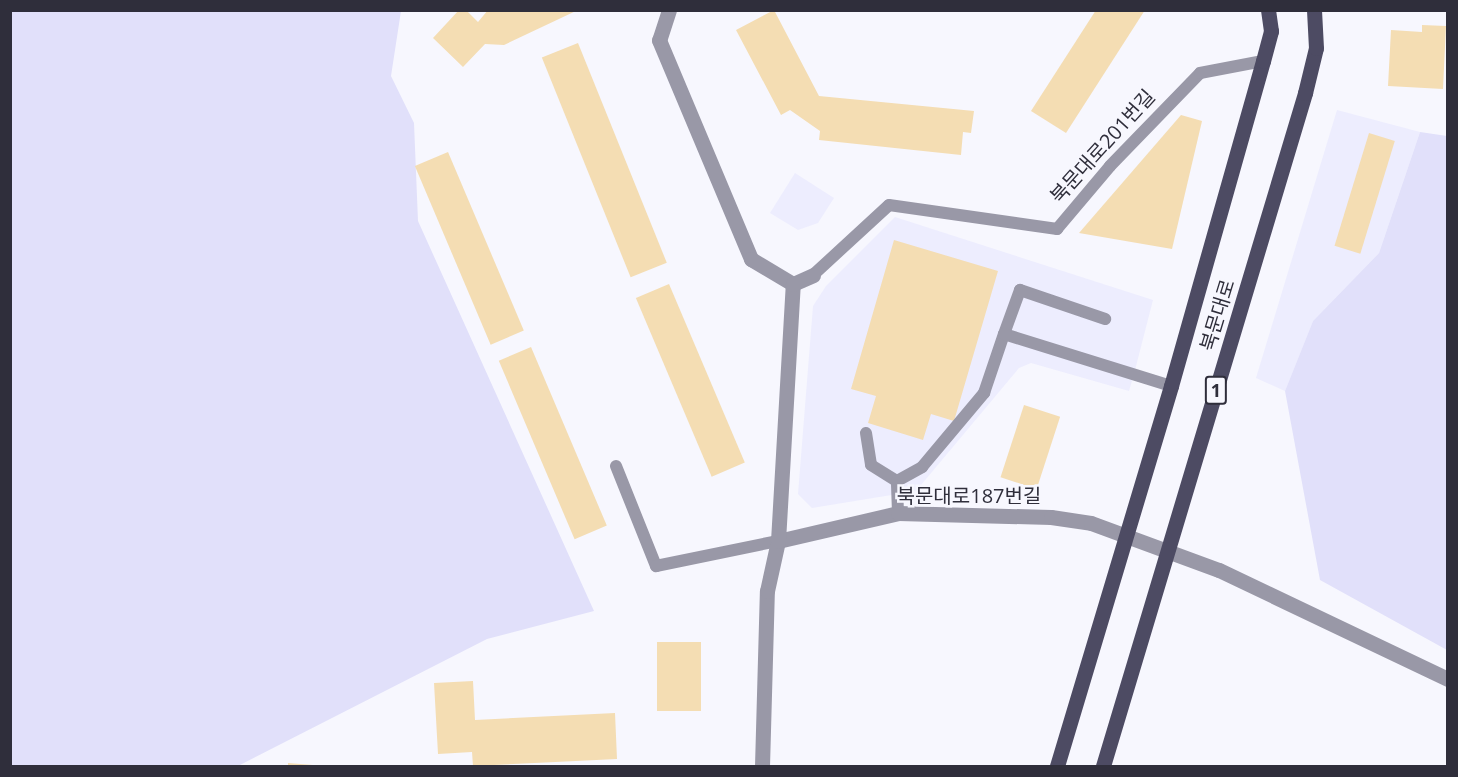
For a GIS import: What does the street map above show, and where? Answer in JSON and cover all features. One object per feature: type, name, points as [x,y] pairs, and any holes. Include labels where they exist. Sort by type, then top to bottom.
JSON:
[{"type":"main road","name":"북문대로","points":[[1057,766],[1171,386],[1263,61],[1271,31],[1268,10]]},
{"type":"main road","name":"북문대로","points":[[1103,766],[1305,93],[1316,48],[1314,10]]},
{"type":"street","points":[[669,10],[659,40],[751,259],[793,284]]},
{"type":"street","points":[[793,284],[813,275]]},
{"type":"street","points":[[762,766],[767,591],[778,541],[793,284]]},
{"type":"street","name":"북문대로187번길","points":[[778,541],[898,513],[1051,517],[1126,534],[1168,549],[1314,614],[1448,679]]},
{"type":"lane","name":"북문대로201번길","points":[[813,275],[889,205],[1057,229],[1110,166],[1193,78],[1200,73],[1263,61]]},
{"type":"lane","points":[[897,481],[922,467],[984,393],[1020,290],[1105,319]]},
{"type":"lane","points":[[1004,334],[1171,386]]},
{"type":"lane","points":[[866,433],[871,465],[897,481]]},
{"type":"lane","points":[[616,466],[656,566],[778,541]]},
{"type":"lane","points":[[897,481],[898,513]]},
{"type":"shaded area","points":[[11,11],[401,11],[391,76],[414,123],[418,221],[594,611],[487,639],[238,766],[11,765]]},
{"type":"shaded area","points":[[1337,110],[1420,132],[1379,253],[1313,321],[1285,391],[1256,378]]},
{"type":"shaded area","points":[[1420,132],[1447,136],[1447,650],[1320,580],[1285,391],[1313,321],[1379,253]]},
{"type":"shaded area","points":[[795,173],[834,198],[818,223],[798,230],[770,213]]},
{"type":"shaded area","points":[[895,217],[1153,300],[1134,374],[1129,391],[1031,363],[1019,368],[916,491],[812,508],[798,494],[813,306],[826,286]]},
{"type":"building","points":[[459,10],[466,10],[478,22],[488,10],[578,10],[504,45],[485,44],[463,67],[433,38]]},
{"type":"building","points":[[774,10],[819,96],[974,111],[971,133],[963,132],[961,155],[819,140],[820,131],[790,110],[781,115],[736,30]]},
{"type":"building","points":[[1096,10],[1145,10],[1066,133],[1031,111]]},
{"type":"building","points":[[1422,25],[1446,26],[1443,89],[1388,86],[1391,30],[1422,32]]},
{"type":"building","points":[[578,43],[667,263],[631,277],[542,58]]},
{"type":"building","points":[[1181,115],[1202,121],[1172,249],[1079,233]]},
{"type":"building","points":[[1369,133],[1395,141],[1360,254],[1335,246]]},
{"type":"building","points":[[448,152],[524,331],[491,345],[415,166]]},
{"type":"building","points":[[894,240],[998,271],[954,421],[931,414],[923,440],[868,423],[876,396],[851,389]]},
{"type":"building","points":[[669,284],[745,463],[712,477],[636,298]]},
{"type":"building","points":[[531,347],[607,526],[575,539],[499,361]]},
{"type":"building","points":[[1024,405],[1060,417],[1037,489],[1001,477]]},
{"type":"building","points":[[657,642],[701,642],[701,711],[657,711]]},
{"type":"building","points":[[473,681],[475,720],[615,713],[617,759],[473,766],[472,752],[438,754],[434,683]]},
{"type":"building","points":[[288,763],[313,765],[313,766],[288,766]]}]
